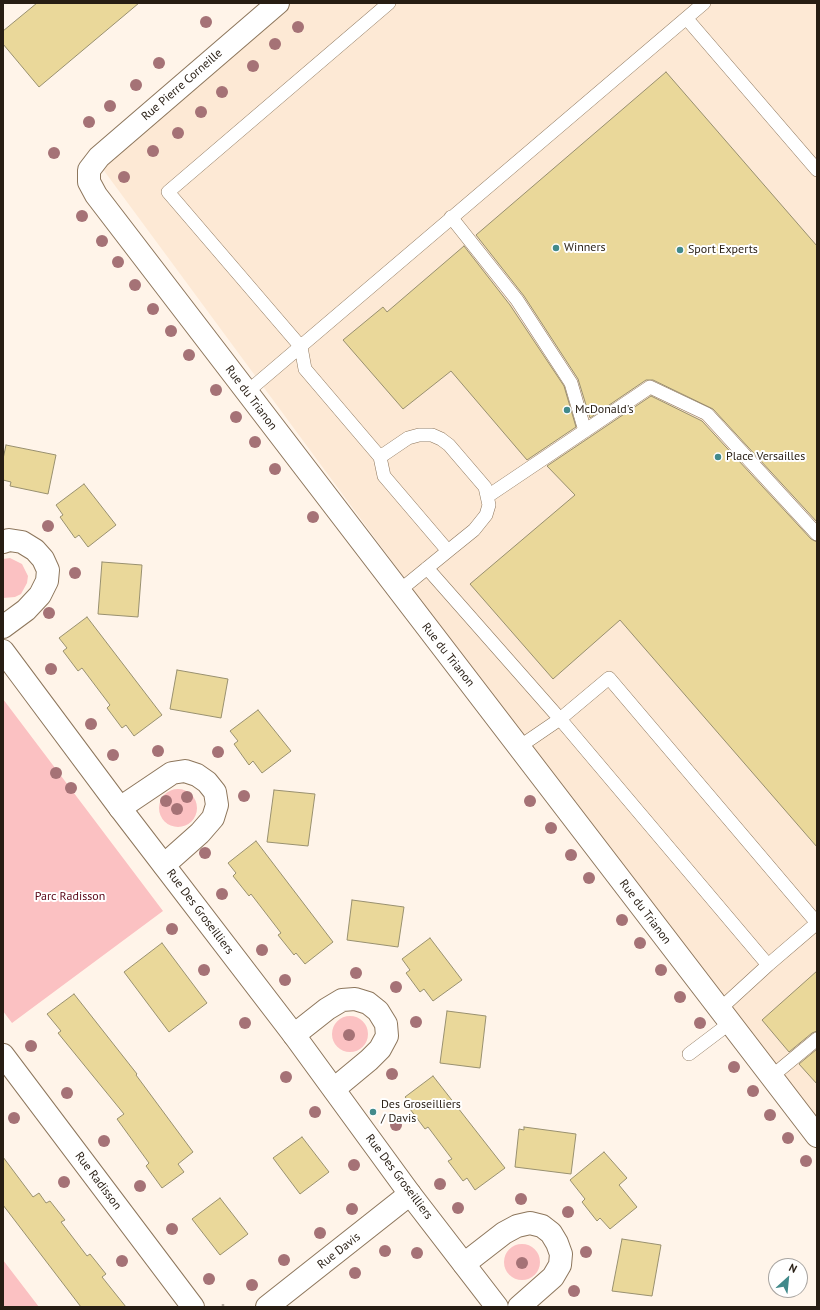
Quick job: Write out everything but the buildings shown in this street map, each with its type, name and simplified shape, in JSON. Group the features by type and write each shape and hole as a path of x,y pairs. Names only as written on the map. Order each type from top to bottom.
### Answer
{"street":[{"name":"Rue Pierre Corneille","path":"89,170 99,157 278,3"},
{"name":"Rue du Trianon","path":"89,170 89,182 96,195 817,1136"},
{"path":"3,542 9,540 22,542 35,550 43,559 48,570 47,581 40,595 26,610 3,627"},
{"name":"Rue Des Groseilliers","path":"3,651 120,808 294,1035 410,1194 497,1307"},
{"name":"Rue Des Groseilliers","path":"120,808 172,773 185,771 197,775 207,782 214,792 217,805 212,818 200,833 164,865"},
{"path":"294,1035 327,1009 342,1000 355,999 368,1003 378,1011 386,1024 387,1036 380,1049 334,1089"},
{"name":"Rue Radisson","path":"3,1055 193,1307"},
{"name":"Rue Davis","path":"267,1307 410,1194"},
{"path":"464,1264 504,1233 517,1226 530,1224 542,1226 551,1233 557,1243 560,1254 560,1265 553,1277 519,1307"}],"lane":[{"path":"390,3 168,192 301,347 305,369 380,457 384,476 448,551"},
{"path":"247,392 704,3"},
{"path":"687,18 817,170"},
{"path":"451,218 517,300 571,383 585,432"},
{"path":"488,496 650,387 707,414 817,534"},
{"path":"380,457 408,438 419,435 432,435 441,438 449,445 485,487 488,496 489,506 481,523 399,591"},
{"path":"427,568 560,719 768,965"},
{"path":"519,747 560,719 610,678 817,923 768,965 725,1016 689,1054"},
{"path":"771,1077 817,1039"}],"shaded area":[{"name":"Place Versailles","path":"283,3 817,3 817,1132 635,891 102,168"}],"green space":[{"path":"10,558 22,564 28,576 27,583 21,594 15,597 3,598 3,559"},
{"name":"Parc Radisson","path":"3,699 163,911 12,1023 3,1011"},
{"path":"174,789 182,789 189,792 194,797 197,808 194,819 189,824 182,827 174,827 167,824 162,819 159,812 159,804 162,797 167,792"},
{"path":"354,1016 363,1021 367,1027 367,1041 363,1047 354,1052 346,1052 337,1047 333,1041 332,1030 337,1021 343,1017"},
{"path":"526,1244 535,1249 539,1255 539,1269 535,1275 526,1280 518,1280 509,1275 505,1269 504,1258 509,1249 515,1245"},
{"path":"3,1260 39,1307 3,1307"}],"place":[{"name":"Winners","path":"556,248"},
{"name":"Sport Experts","path":"680,250"},
{"name":"McDonald's","path":"567,410"},
{"name":"Place Versailles","path":"718,457"},
{"name":"Des Groseilliers / Davis","path":"373,1112"}]}
